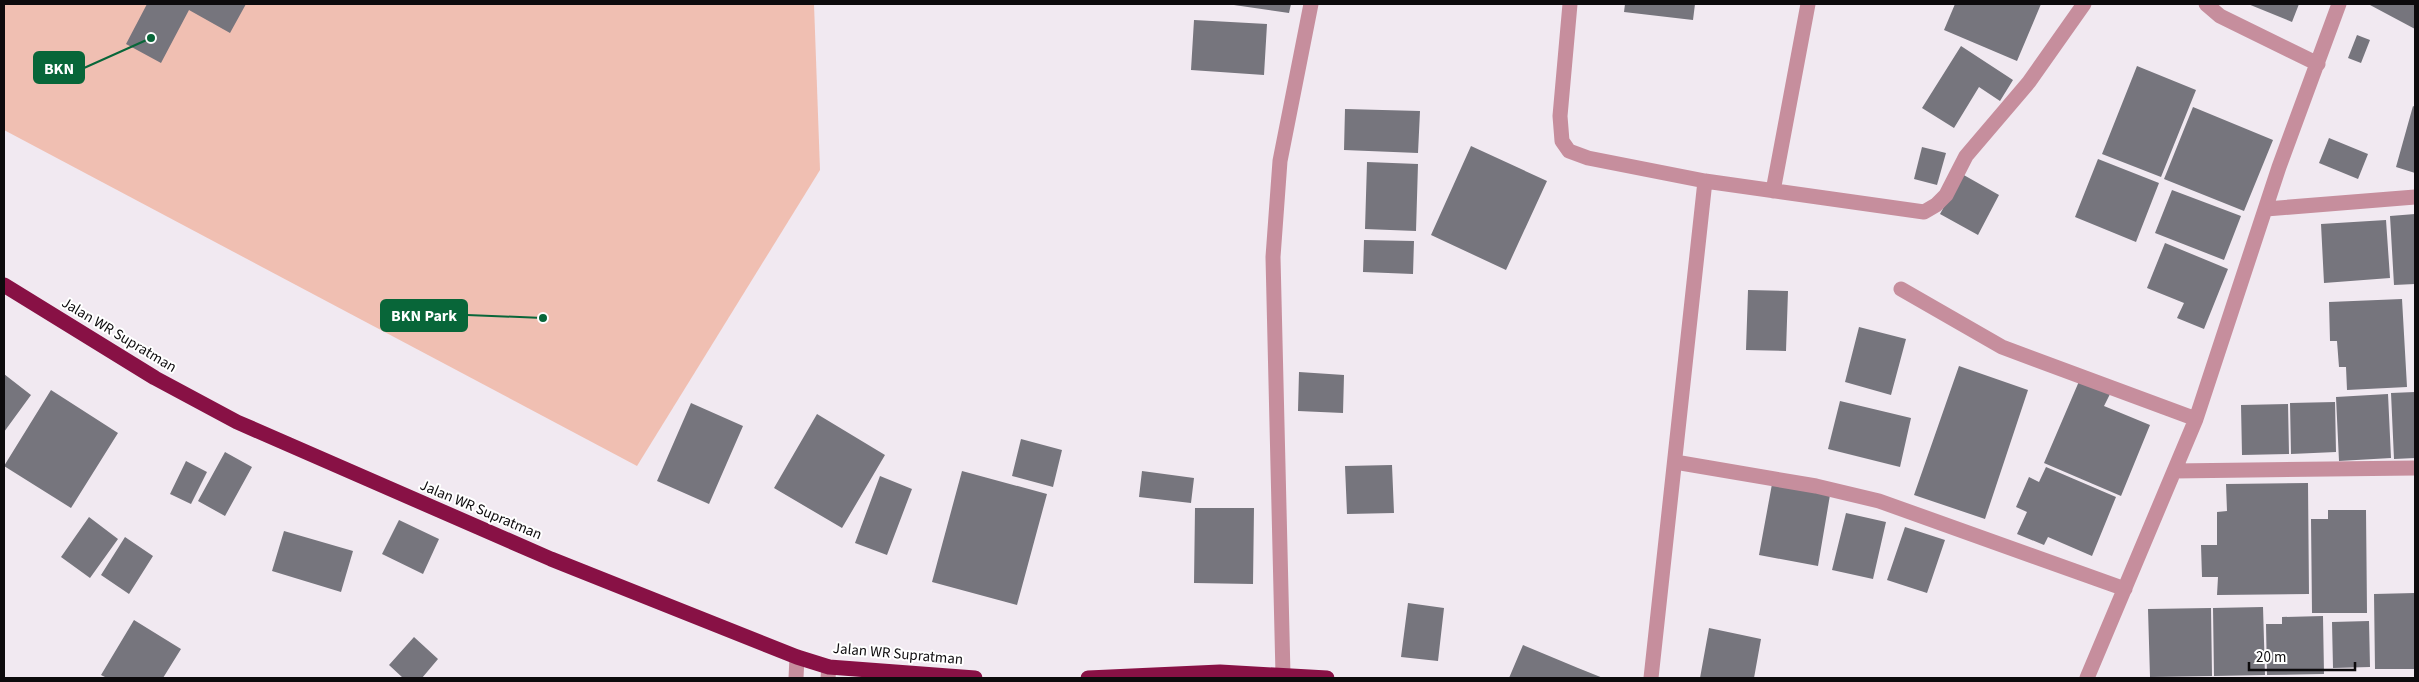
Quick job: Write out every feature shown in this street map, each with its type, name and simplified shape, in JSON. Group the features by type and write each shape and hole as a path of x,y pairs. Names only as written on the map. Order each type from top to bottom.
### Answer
{"highway":[{"name":"Jalan WR Supratman","path":"4,285 155,378 237,422 552,560 797,657 828,673 975,678"},
{"path":"1088,678 1220,672 1327,678"}],"street":[{"path":"1283,675 1273,257 1280,161 1311,4"},
{"path":"1570,4 1560,116 1562,141 1569,151 1588,158 1705,181 1924,212 1936,205 1946,195 1966,156 2029,82 2084,4"},
{"path":"1773,191 1808,4"},
{"path":"2206,4 2220,16 2318,64"},
{"path":"2087,678 2196,419 2266,209 2339,4"},
{"path":"1652,678 1705,181"},
{"path":"2266,209 2415,197"},
{"path":"1901,289 2002,347 2196,419"},
{"path":"1675,462 1816,486 1879,501 2124,589"},
{"path":"2174,471 2415,468"},
{"path":"796,678 797,657"}],"shaded area":[{"path":"4,4 814,4 820,170 637,466 4,130"}],"building":[{"path":"147,4 246,4 230,33 189,10 161,63 126,44"},
{"path":"1227,4 1291,4 1289,13"},
{"path":"1625,4 1695,4 1693,20 1624,12"},
{"path":"1955,4 2041,4 2017,61 1944,30"},
{"path":"2248,4 2299,4 2292,22"},
{"path":"2415,4 2415,29 2370,5"},
{"path":"1194,20 1267,24 1264,75 1191,70"},
{"path":"2357,35 2370,40 2361,63 2348,58"},
{"path":"1961,46 2013,80 2000,101 1979,87 1954,128 1922,108"},
{"path":"2137,66 2196,90 2161,177 2102,154"},
{"path":"2413,106 2415,107 2415,173 2396,167"},
{"path":"2193,107 2273,140 2244,211 2164,179"},
{"path":"1345,109 1420,111 1418,153 1344,150"},
{"path":"2329,138 2368,154 2358,179 2319,163"},
{"path":"1471,146 1547,181 1506,270 1431,235"},
{"path":"1922,147 1946,153 1937,185 1914,179"},
{"path":"2098,159 2159,183 2136,242 2075,217"},
{"path":"1367,162 1418,164 1416,231 1365,229"},
{"path":"1962,174 1999,195 1978,235 1940,214"},
{"path":"2172,190 2241,216 2224,260 2155,233"},
{"path":"2415,214 2415,284 2394,285 2390,216"},
{"path":"2386,220 2390,278 2324,283 2321,224"},
{"path":"1364,240 1414,241 1413,274 1363,272"},
{"path":"2165,243 2228,269 2204,329 2177,318 2184,303 2147,288"},
{"path":"1748,290 1788,291 1786,351 1746,350"},
{"path":"2402,299 2407,387 2347,390 2346,367 2339,367 2337,341 2330,341 2329,302"},
{"path":"1859,327 1906,339 1891,395 1845,382"},
{"path":"1959,366 2028,390 1985,519 1914,495"},
{"path":"1299,372 1344,375 1343,413 1298,411"},
{"path":"4,374 31,395 4,432"},
{"path":"2080,379 2111,392 2104,406 2150,425 2121,496 2044,463"},
{"path":"51,390 118,433 71,508 4,466"},
{"path":"2415,392 2415,458 2394,459 2391,393"},
{"path":"2388,394 2391,458 2339,461 2336,397"},
{"path":"1840,401 1911,418 1900,467 1828,449"},
{"path":"2335,402 2336,452 2291,454 2290,403"},
{"path":"691,403 743,426 709,504 657,481"},
{"path":"2288,404 2289,454 2242,455 2241,405"},
{"path":"817,414 885,455 842,528 774,488"},
{"path":"1021,439 1062,450 1053,487 1012,476"},
{"path":"225,452 252,467 225,516 198,501"},
{"path":"186,461 207,472 191,504 170,494"},
{"path":"1392,465 1394,513 1347,514 1345,466"},
{"path":"2046,467 2116,497 2092,556 2048,537 2044,545 2017,534 2027,512 2016,507 2029,477 2039,482"},
{"path":"962,471 1047,494 1017,605 932,582"},
{"path":"1142,471 1194,478 1191,503 1139,497"},
{"path":"880,476 912,489 887,555 855,543"},
{"path":"2308,483 2309,594 2217,595 2218,577 2202,577 2201,545 2217,545 2217,512 2227,511 2226,484"},
{"path":"1772,484 1830,495 1818,566 1759,555"},
{"path":"1195,508 1254,508 1253,584 1194,583"},
{"path":"2328,510 2366,510 2367,613 2312,613 2311,519 2328,519"},
{"path":"1846,513 1886,522 1873,579 1832,570"},
{"path":"89,517 118,539 90,578 61,557"},
{"path":"399,520 439,539 423,574 382,554"},
{"path":"1905,527 1945,540 1927,593 1887,580"},
{"path":"284,531 353,551 341,592 272,571"},
{"path":"125,537 153,556 129,594 101,575"},
{"path":"2415,593 2415,669 2375,669 2374,594"},
{"path":"1408,603 1444,608 1438,661 1401,657"},
{"path":"2263,607 2265,675 2214,676 2213,608"},
{"path":"2211,608 2212,676 2150,677 2148,609"},
{"path":"2323,616 2324,674 2267,675 2266,624 2282,624 2282,617"},
{"path":"134,620 181,649 163,678 107,678 101,675"},
{"path":"2369,621 2370,667 2333,668 2332,622"},
{"path":"1709,628 1761,639 1754,678 1700,678"},
{"path":"414,637 438,659 422,678 403,678 389,665"},
{"path":"1523,645 1578,668 1603,678 1509,678"}],"place":[{"name":"BKN","path":"151,38"},
{"name":"BKN Park","path":"543,318"}]}
